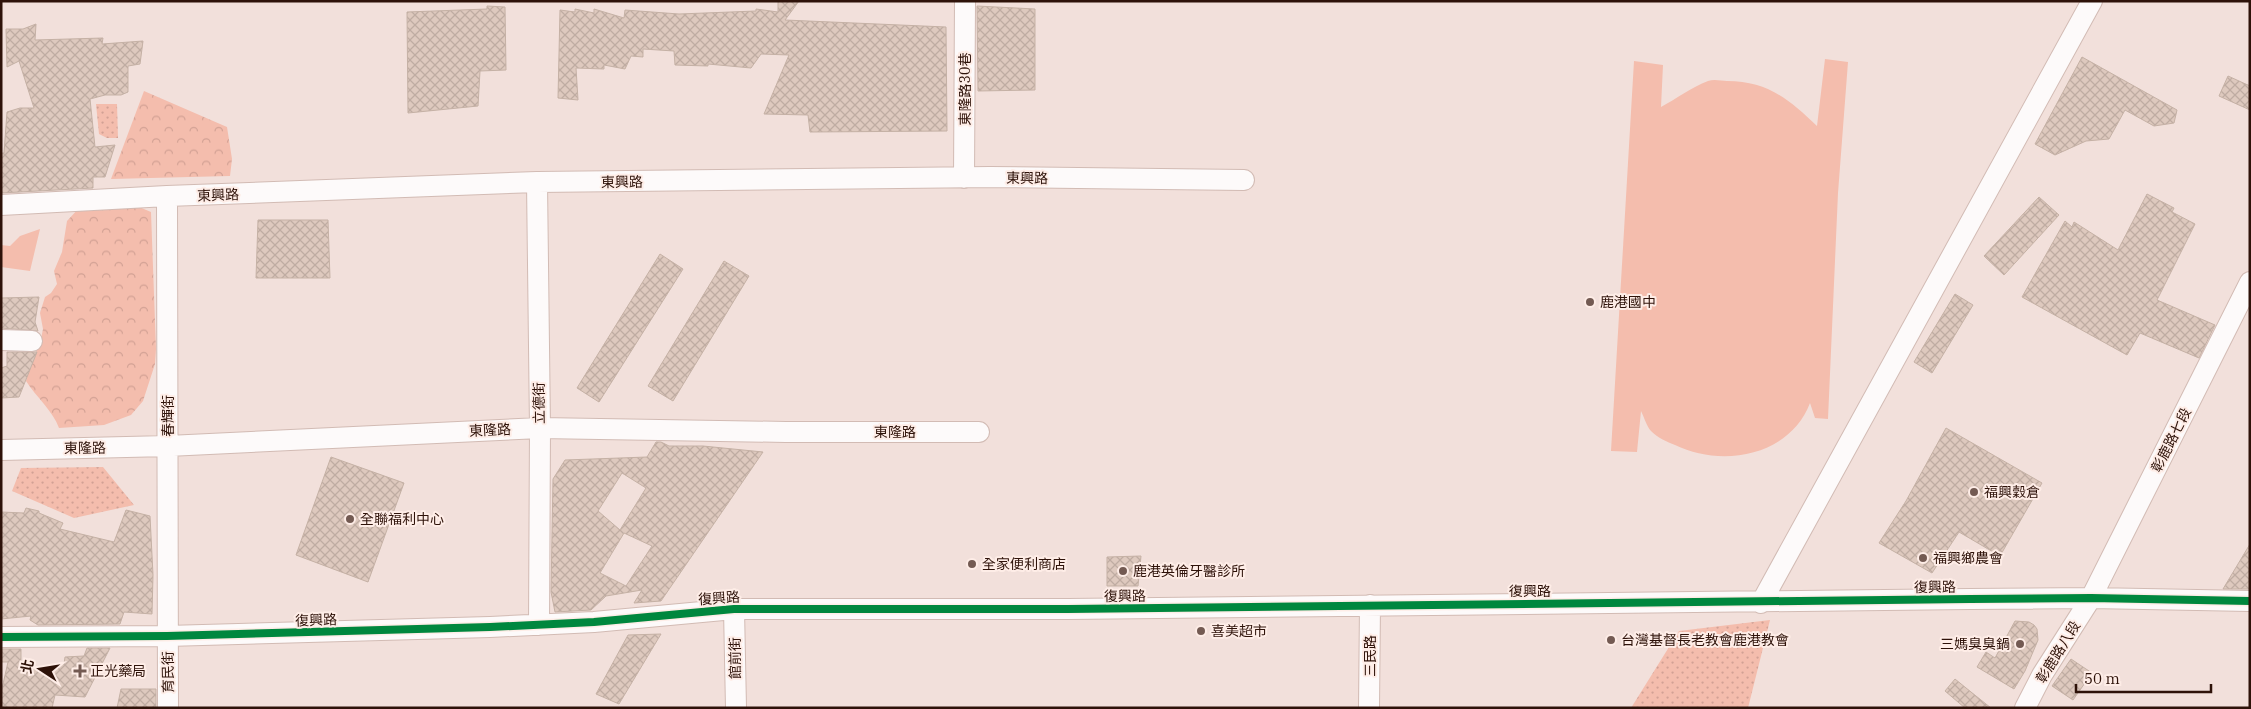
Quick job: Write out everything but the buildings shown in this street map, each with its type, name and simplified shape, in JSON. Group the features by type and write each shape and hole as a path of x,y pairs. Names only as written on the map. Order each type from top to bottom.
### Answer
{"street":[{"name":"東隆路30巷","path":"964,178 965,1"},
{"path":"1761,602 2092,1"},
{"name":"東興路","path":"1,205 167,196 536,182 964,178 1244,180"},
{"name":"立德街","path":"536,182 540,428 539,624"},
{"name":"春輝街","path":"167,196 167,636"},
{"name":"彰鹿路七段","path":"2092,598 2243,307 2250,282"},
{"path":"1,340 32,340"},
{"name":"東隆路","path":"1,450 168,446 540,428 786,432 978,432"},
{"name":"復興路","path":"1,636 167,636 539,624 734,609 1068,610 2092,598 2250,601"},
{"name":"彰鹿路八段","path":"2025,708 2042,675 2092,598"},
{"name":"三民路","path":"1370,605 1370,708"},
{"name":"館前街","path":"734,609 736,708"},
{"name":"育民街","path":"167,636 168,708"}],"green space":[{"path":"1825,59 1848,62 1838,193 1828,419 1815,418 1810,403 1800,421 1787,435 1771,446 1733,456 1713,456 1693,452 1660,438 1650,429 1641,411 1637,452 1611,451 1634,61 1663,65 1661,107 1708,81 1741,82 1754,84 1776,93 1817,126"},
{"path":"144,91 227,127 232,159 230,176 111,179"},
{"path":"96,104 117,104 118,138 107,138 99,134"},
{"path":"132,204 151,212 156,349 155,364 143,401 131,415 104,425 59,428 53,416 26,381 29,367 40,344 43,329 40,313 45,297 51,293 57,284 54,271 62,252 67,221 79,208"},
{"path":"40,229 30,271 1,267 1,245 10,246 20,236"},
{"path":"103,467 134,505 74,518 12,491 21,468"},
{"path":"1770,620 1748,708 1631,708 1679,631"}],"cycle path":[{"path":"1,637 167,636 490,627 594,622 734,609 1068,609 2091,598 2250,601"}],"place":[{"name":"鹿港國中","path":"1590,302"},
{"name":"福興穀倉","path":"1974,492"},
{"name":"全聯福利中心","path":"350,519"},
{"name":"福興鄉農會","path":"1923,558"},
{"name":"全家便利商店","path":"972,564"},
{"name":"鹿港英倫牙醫診所","path":"1123,571"},
{"name":"喜美超市","path":"1201,631"},
{"name":"台灣基督長老教會鹿港教會","path":"1611,640"},
{"name":"三媽臭臭鍋","path":"2020,644"},
{"name":"正光藥局","path":"80,671"}]}
